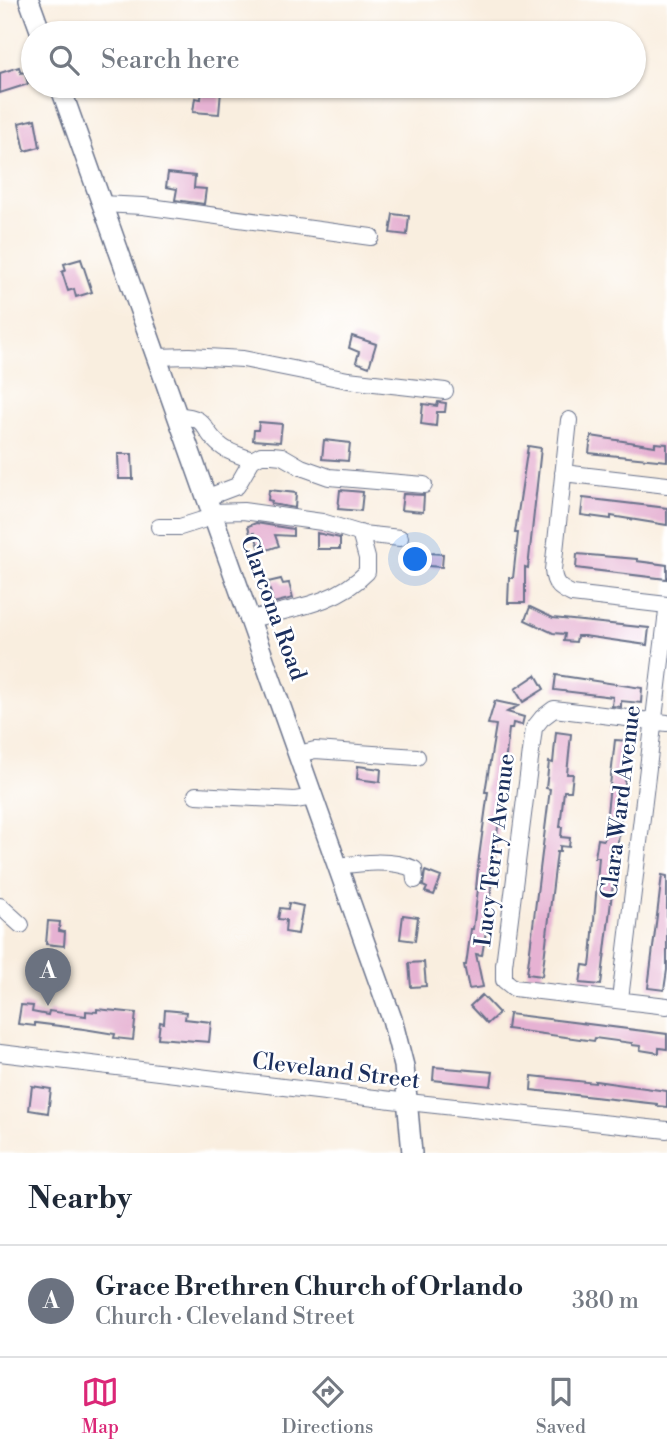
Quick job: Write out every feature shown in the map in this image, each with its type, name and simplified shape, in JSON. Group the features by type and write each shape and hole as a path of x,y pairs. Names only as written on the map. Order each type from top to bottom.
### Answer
{"main road":[{"path":"29,0 37,21"},
{"name":"Clarcona Road","path":"64,98 392,1019 404,1066 412,1153"}],"street":[{"path":"101,204 143,206 372,237"},
{"path":"157,358 189,356 243,359 348,380 444,391"},
{"path":"178,416 198,418 220,446 252,460"},
{"path":"569,420 554,580 561,589 572,594 667,605"},
{"path":"159,527 180,527 212,508 237,486 252,460 261,455 282,456 329,477 424,485"},
{"path":"563,473 667,485"},
{"path":"212,508 313,521 360,533 400,538"},
{"path":"251,619 334,597 350,588 367,572 367,558 360,533"},
{"name":"Clara Ward Avenue","path":"620,999 660,722 667,611"},
{"name":"Lucy Terry Avenue","path":"620,999 526,990 514,988 504,980 534,728 554,709 660,722"},
{"path":"299,754 315,750 417,757"},
{"path":"196,795 295,800 314,797"},
{"path":"338,866 404,865 414,869 415,880"},
{"path":"0,905 21,925"},
{"path":"620,999 667,1006"},
{"name":"Cleveland Street","path":"0,1053 667,1130"}],"building":[{"path":"19,67 21,86 0,93 0,73"},
{"path":"195,98 220,98 219,114 193,112"},
{"path":"35,119 40,147 25,151 19,123"},
{"path":"168,173 195,176 194,188 206,189 204,204 175,200 177,189 166,187"},
{"path":"393,214 409,216 407,235 390,233"},
{"path":"81,259 92,292 76,297 74,289 68,291 62,272 66,270 64,264"},
{"path":"352,336 376,344 369,367 356,362 359,352 349,348"},
{"path":"438,402 446,403 445,412 437,412 436,426 421,424 423,404 437,406"},
{"path":"259,422 282,424 280,442 253,440 254,430 258,430"},
{"path":"591,436 655,446 655,443 667,444 667,461 589,453"},
{"path":"324,440 350,443 348,461 322,459"},
{"path":"528,446 541,448 528,568 525,567 525,603 508,603 509,578 513,578 518,533 515,533"},
{"path":"118,454 132,454 133,479 119,479"},
{"path":"269,490 296,493 295,508 271,504 272,501 268,500"},
{"path":"340,490 363,492 361,511 338,509"},
{"path":"403,494 424,495 423,512 401,510"},
{"path":"583,498 667,508 667,525 611,516 611,519 581,515"},
{"path":"256,523 293,529 293,536 275,535 279,546 261,552 254,533 250,534 248,526"},
{"path":"317,533 340,538 340,549 317,549"},
{"path":"414,552 443,554 442,567 413,565"},
{"path":"577,554 637,559 667,565 667,579 576,568"},
{"path":"281,579 283,584 289,583 293,598 273,603 268,582"},
{"path":"530,607 553,618 649,628 647,645 584,636 577,636 576,642 564,641 565,634 553,633 525,620"},
{"path":"536,675 544,689 523,702 515,689"},
{"path":"556,675 642,688 641,703 621,701 621,707 612,706 613,697 554,690"},
{"path":"495,701 518,706 507,712 524,717 522,725 513,723 512,729 509,729 487,925 482,955 476,954 483,987 469,989 464,965 473,929 478,889 479,857 488,792 485,792 496,725 488,724"},
{"path":"556,732 571,734 567,774 573,774 571,791 564,791 560,827 561,837 570,838 569,847 560,846 560,852 557,852 542,976 527,974 550,789 546,788 549,762 553,763"},
{"path":"615,740 630,741 601,985 580,983 583,965 590,966 599,857 595,857 598,839 604,840"},
{"path":"358,766 381,769 380,782 357,779"},
{"path":"425,871 441,877 434,895 425,892"},
{"path":"662,875 667,876 667,970 664,990 648,988"},
{"path":"289,903 303,906 298,934 285,932 286,920 278,919 280,908 288,909"},
{"path":"403,915 418,917 415,941 400,939"},
{"path":"48,921 60,922 59,931 65,932 64,946 46,944"},
{"path":"424,962 426,986 411,987 409,963"},
{"path":"482,995 499,1013 487,1024 470,1006"},
{"path":"21,1005 33,1006 32,1012 48,1015 49,1011 86,1016 86,1011 97,1012 97,1009 136,1013 133,1040 114,1038 115,1034 84,1029 35,1023 35,1026 18,1024"},
{"path":"165,1010 186,1012 185,1019 211,1022 209,1042 158,1038 160,1022 164,1023"},
{"path":"509,1014 667,1034 667,1049 659,1048 659,1053 640,1050 641,1046 632,1043 595,1038 594,1041 507,1029"},
{"path":"434,1067 493,1072 491,1086 433,1080"},
{"path":"532,1076 667,1091 667,1107 531,1090"},
{"path":"32,1086 51,1089 48,1113 29,1110"}],"place":[{"name":"Grace Brethren Church of Orlando","path":"48,1006"}]}
